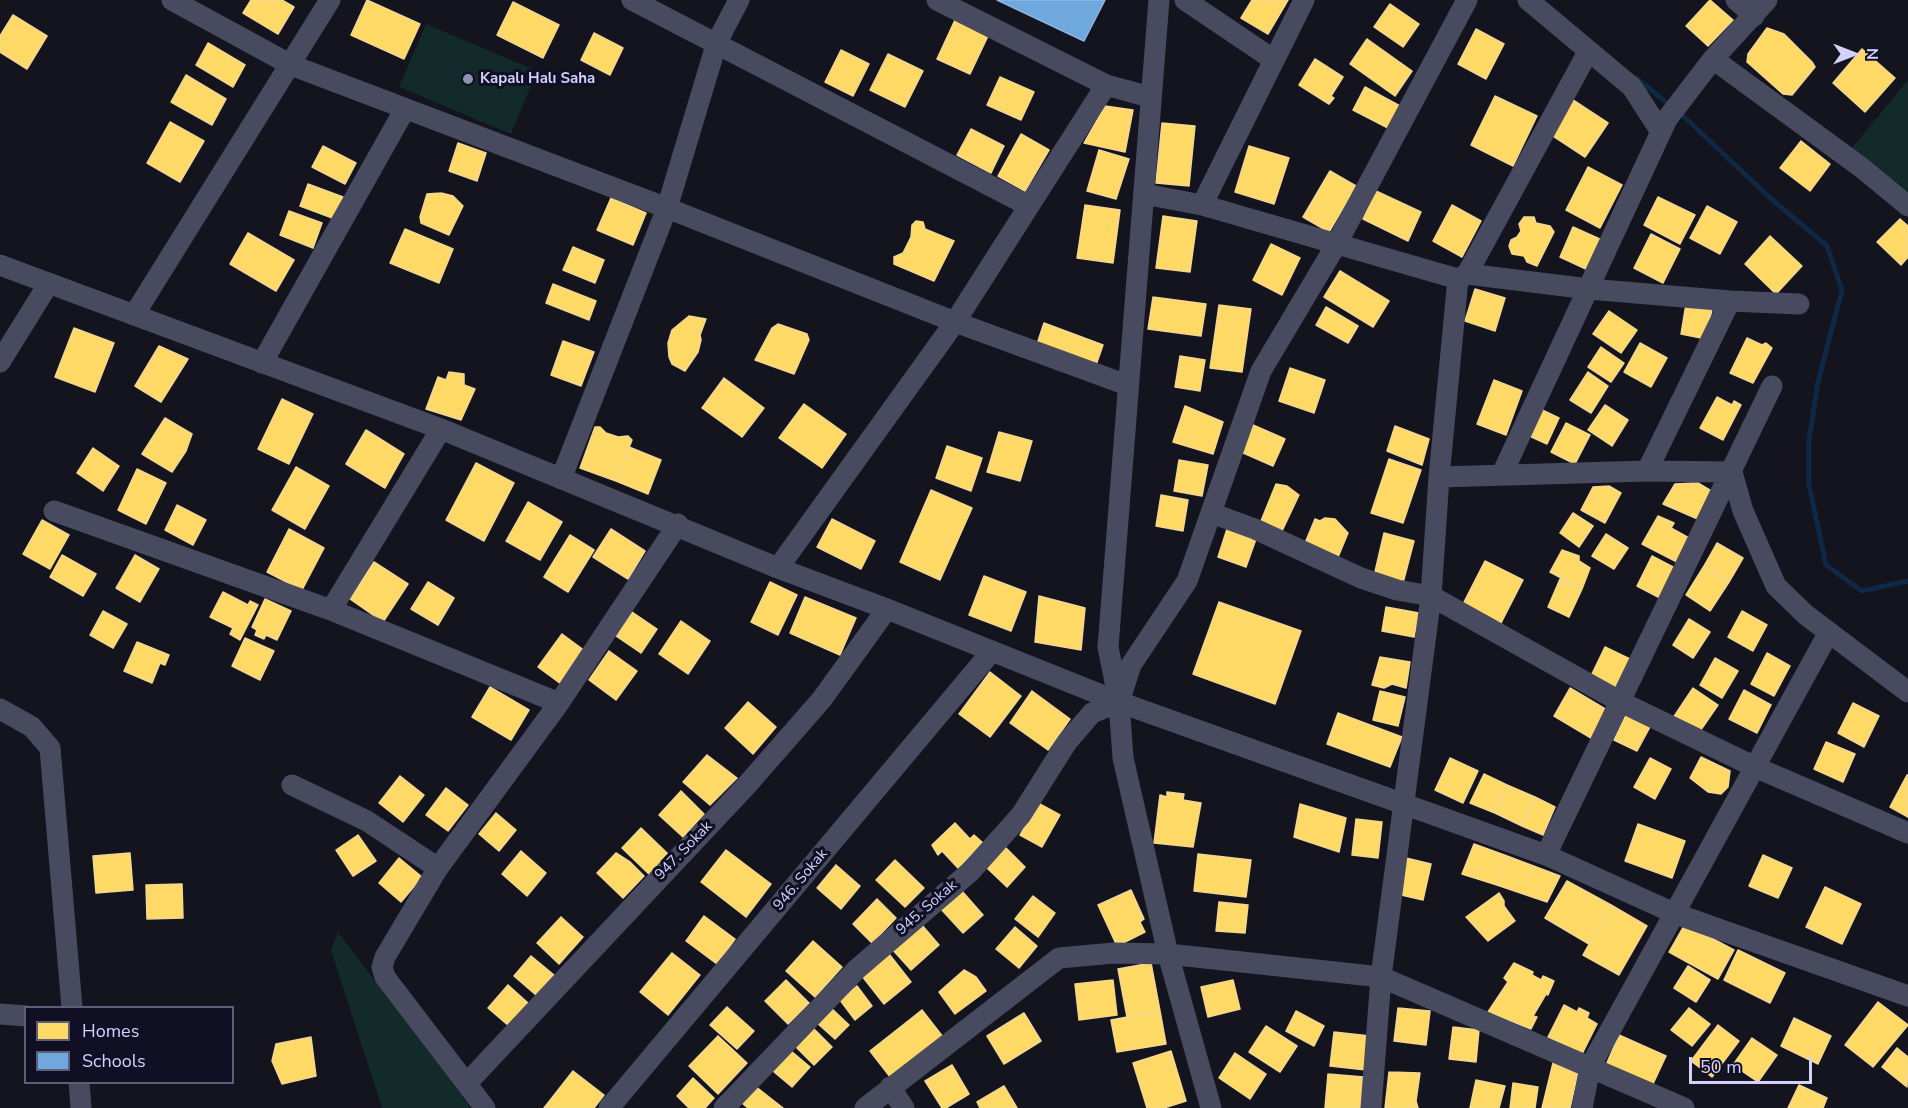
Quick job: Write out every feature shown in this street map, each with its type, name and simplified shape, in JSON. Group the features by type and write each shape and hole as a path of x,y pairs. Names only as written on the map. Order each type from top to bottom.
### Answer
{"street":[{"path":"172,0 291,65 667,208 955,322 1127,385"},
{"path":"134,315 330,0"},
{"path":"632,0 717,42 1029,206"},
{"path":"561,479 667,208 717,42 739,0"},
{"path":"937,0 1106,85 1150,97"},
{"path":"1159,0 1108,647 1119,702 1123,758 1168,954 1206,1105"},
{"path":"1185,0 1274,60"},
{"path":"1202,205 1304,0"},
{"path":"1119,702 1131,665 1187,581 1261,371 1336,245 1467,0"},
{"path":"1528,0 1632,87 1664,125"},
{"path":"1502,474 1664,125 1683,95 1761,8 1736,0"},
{"path":"1371,1108 1381,976 1402,802 1431,596 1439,477 1463,277 1588,52"},
{"path":"1713,59 1862,168 1908,206"},
{"path":"778,568 955,322 1106,85"},
{"path":"262,363 405,109"},
{"path":"1144,194 1202,205 1336,245 1463,277 1730,301 1799,304"},
{"path":"0,265 441,429 778,568 1119,702 1546,855 1676,914 1908,996"},
{"path":"0,362 49,283"},
{"path":"1647,471 1730,301"},
{"path":"1546,855 1772,386"},
{"path":"331,610 441,429"},
{"path":"1439,477 1647,471 1731,472"},
{"path":"1731,472 1743,511 1776,586 1806,615 1908,692"},
{"path":"54,511 331,610 559,703"},
{"path":"1211,513 1256,529 1361,578 1398,590 1431,596 1621,702 1755,767 1908,833"},
{"path":"485,1108 385,977 382,967 385,957 438,868 559,703 678,525"},
{"name":"947. Sokak","path":"466,1083 746,786 822,699 887,609"},
{"path":"1582,1108 1590,1067 1829,632"},
{"name":"946. Sokak","path":"609,1108 992,651"},
{"name":"945. Sokak","path":"724,1108 856,969 970,872 1021,815 1067,742 1092,713 1119,702"},
{"path":"0,709 32,727 50,748 72,1006"},
{"path":"292,785 367,821 438,868"},
{"path":"865,1108 1059,958 1076,954 1168,954 1381,976 1684,1108"},
{"path":"0,1014 24,1016"},
{"path":"79,1084 81,1108"},
{"path":"890,1087 904,1108"}],"green space":[{"name":"Kapalı Halı Saha","path":"426,24 537,71 511,134 399,87"},
{"path":"1908,80 1908,194 1852,148"},
{"path":"338,932 470,1108 382,1108 331,950"}],"building: Homes":[{"path":"251,0 282,0 294,7 278,34 243,13"},
{"path":"367,0 420,24 404,59 351,35"},
{"path":"1252,0 1288,0 1268,34 1241,18"},
{"path":"1710,0 1733,20 1708,46 1686,26"},
{"path":"513,2 559,25 543,58 497,35"},
{"path":"1390,4 1419,24 1403,47 1374,27"},
{"path":"13,15 47,36 27,69 0,52 0,36"},
{"path":"955,20 988,36 970,74 937,59"},
{"path":"1767,28 1784,34 1815,67 1792,95 1783,94 1747,62 1748,54"},
{"path":"1476,29 1504,44 1486,79 1458,64"},
{"path":"594,33 623,48 610,75 581,60"},
{"path":"1367,39 1412,71 1395,96 1350,64"},
{"path":"208,43 245,65 233,87 196,65"},
{"path":"1862,49 1895,78 1865,112 1833,83"},
{"path":"841,50 869,64 853,96 825,82"},
{"path":"888,54 923,71 905,107 870,90"},
{"path":"1315,59 1343,77 1331,96 1334,98 1329,104 1299,85"},
{"path":"186,75 226,99 212,125 171,102"},
{"path":"1000,77 1034,92 1021,120 987,105"},
{"path":"1365,87 1400,106 1388,128 1353,110"},
{"path":"1495,96 1537,116 1513,166 1471,145"},
{"path":"1573,100 1608,123 1585,157 1550,134"},
{"path":"1105,106 1133,110 1125,152 1084,143"},
{"path":"170,122 204,141 180,182 147,163"},
{"path":"1162,123 1195,126 1189,186 1156,183"},
{"path":"971,129 1004,146 991,173 957,155"},
{"path":"1021,134 1049,150 1025,191 998,176"},
{"path":"1801,141 1830,164 1810,191 1780,168"},
{"path":"458,143 486,153 477,181 449,171"},
{"path":"323,146 356,163 345,184 312,167"},
{"path":"1249,146 1289,158 1274,204 1235,192"},
{"path":"1099,150 1129,159 1116,199 1087,191"},
{"path":"1588,167 1622,185 1600,228 1566,210"},
{"path":"1330,171 1356,186 1329,232 1303,217"},
{"path":"308,184 343,197 335,219 300,206"},
{"path":"1376,191 1421,212 1408,241 1363,219"},
{"path":"441,193 453,196 463,206 449,235 421,223 420,217 427,194"},
{"path":"1658,197 1695,215 1680,244 1644,225"},
{"path":"611,198 646,213 633,245 597,230"},
{"path":"1085,205 1120,210 1113,263 1077,258"},
{"path":"1452,205 1481,221 1462,257 1433,241"},
{"path":"1707,206 1737,222 1720,254 1690,238"},
{"path":"289,211 322,223 313,248 280,235"},
{"path":"1163,216 1197,221 1190,272 1156,268"},
{"path":"1524,217 1534,217 1536,223 1550,226 1554,232 1537,266 1527,262 1524,256 1512,254 1509,246 1511,240 1521,231 1519,224"},
{"path":"1900,219 1908,226 1908,257 1901,265 1877,242"},
{"path":"916,221 923,222 925,229 954,241 934,281 894,264 894,257 903,253 911,237 912,225"},
{"path":"1573,227 1602,240 1588,270 1560,257"},
{"path":"405,229 453,249 439,283 390,263"},
{"path":"248,233 294,260 276,291 230,264"},
{"path":"1651,234 1680,249 1663,283 1634,268"},
{"path":"1770,236 1802,266 1776,294 1745,264"},
{"path":"1271,244 1300,258 1282,295 1253,280"},
{"path":"573,247 604,260 595,283 563,270"},
{"path":"1340,271 1389,301 1373,327 1324,297"},
{"path":"553,284 596,301 589,320 546,303"},
{"path":"1475,289 1505,298 1495,331 1465,321"},
{"path":"1153,297 1206,304 1201,336 1148,329"},
{"path":"1686,304 1712,309 1706,339 1681,334"},
{"path":"1219,305 1251,309 1242,372 1210,368"},
{"path":"1326,307 1358,326 1348,343 1316,325"},
{"path":"1609,311 1637,330 1621,353 1593,334"},
{"path":"689,316 706,319 700,335 698,352 685,371 672,364 668,343 672,330"},
{"path":"1044,323 1103,345 1096,365 1037,344"},
{"path":"778,324 807,334 809,340 794,374 755,360 772,328"},
{"path":"74,328 114,343 95,392 55,377"},
{"path":"1747,338 1762,345 1766,343 1772,348 1753,383 1730,373"},
{"path":"563,341 594,352 581,386 551,375"},
{"path":"1640,343 1667,358 1651,387 1624,372"},
{"path":"159,346 188,359 161,402 135,386"},
{"path":"1601,347 1624,363 1611,382 1588,367"},
{"path":"1180,356 1205,360 1200,391 1175,387"},
{"path":"1290,368 1325,380 1314,413 1279,401"},
{"path":"449,372 464,374 464,385 475,389 461,420 426,409 438,377 446,380"},
{"path":"1588,372 1608,386 1591,413 1570,400"},
{"path":"724,378 764,408 742,437 702,408"},
{"path":"1494,380 1522,391 1506,435 1477,424"},
{"path":"1717,397 1732,405 1734,401 1741,405 1723,440 1700,428"},
{"path":"282,399 313,414 289,464 258,449"},
{"path":"804,404 846,434 822,468 779,438"},
{"path":"1605,405 1628,420 1612,446 1588,430"},
{"path":"1185,406 1223,422 1213,454 1173,442"},
{"path":"1538,408 1559,418 1547,444 1525,434"},
{"path":"165,418 192,434 186,451 172,472 142,454"},
{"path":"1566,423 1590,435 1575,464 1551,452"},
{"path":"1253,425 1285,439 1273,466 1241,452"},
{"path":"1395,426 1429,439 1422,465 1387,451"},
{"path":"595,427 600,427 606,433 618,437 628,436 632,440 616,481 580,468"},
{"path":"366,430 404,454 385,488 346,464"},
{"path":"999,432 1032,441 1020,481 987,472"},
{"path":"947,446 982,458 971,491 936,478"},
{"path":"629,447 661,460 648,494 616,481"},
{"path":"93,448 119,466 103,491 77,473"},
{"path":"1389,459 1421,470 1403,523 1371,513"},
{"path":"1179,460 1208,465 1202,496 1174,491"},
{"path":"476,463 514,483 484,541 446,520"},
{"path":"296,467 329,486 305,529 272,510"},
{"path":"137,469 166,483 146,524 118,510"},
{"path":"1698,483 1713,492 1700,520 1663,504 1675,484"},
{"path":"1276,484 1287,486 1299,495 1282,531 1261,521"},
{"path":"1609,486 1621,493 1605,523 1581,510 1593,487"},
{"path":"931,490 972,508 940,580 900,562"},
{"path":"1161,495 1188,500 1183,531 1156,526"},
{"path":"528,502 562,522 540,560 506,541"},
{"path":"177,505 206,520 193,545 165,530"},
{"path":"1573,513 1593,526 1579,547 1560,533"},
{"path":"1658,516 1674,523 1671,528 1689,538 1677,562 1642,544"},
{"path":"1325,518 1335,519 1348,533 1336,562 1303,548 1315,519 1320,521"},
{"path":"832,519 875,541 861,569 817,547"},
{"path":"42,520 69,535 50,569 23,554"},
{"path":"289,529 324,548 302,590 267,572"},
{"path":"611,529 645,551 628,579 593,557"},
{"path":"1227,529 1256,539 1246,567 1218,557"},
{"path":"1384,533 1414,541 1403,583 1374,576"},
{"path":"1606,534 1628,548 1614,569 1592,556"},
{"path":"570,535 594,550 568,592 544,577"},
{"path":"1717,543 1743,558 1729,582 1704,566"},
{"path":"1562,550 1579,556 1579,561 1590,568 1582,589 1550,572"},
{"path":"62,555 96,574 83,596 50,577"},
{"path":"135,555 159,569 140,602 116,588"},
{"path":"1652,556 1675,568 1660,598 1637,586"},
{"path":"1485,561 1523,580 1500,625 1462,606"},
{"path":"374,562 408,584 383,622 350,599"},
{"path":"1704,566 1729,582 1710,611 1686,595"},
{"path":"984,576 1026,592 1011,631 969,615"},
{"path":"1560,579 1582,589 1569,617 1548,607"},
{"path":"428,582 454,598 438,625 411,609"},
{"path":"770,582 797,595 778,635 751,622"},
{"path":"223,592 248,605 250,601 258,605 240,640 230,634 233,628 210,617"},
{"path":"1039,596 1085,608 1081,650 1035,642"},
{"path":"805,597 856,618 840,655 790,633"},
{"path":"265,599 291,611 277,640 266,635 264,639 255,635 257,630 252,627"},
{"path":"1219,602 1301,631 1275,704 1193,674"},
{"path":"1386,607 1419,613 1414,637 1382,631"},
{"path":"103,611 127,624 113,648 90,635"},
{"path":"1742,611 1767,625 1753,651 1728,637"},
{"path":"632,612 657,629 641,653 616,636"},
{"path":"1689,619 1710,632 1693,658 1673,645"},
{"path":"681,621 710,641 688,674 659,654"},
{"path":"562,634 585,651 561,684 538,667"},
{"path":"245,638 274,651 260,680 232,666"},
{"path":"137,642 169,655 165,665 160,663 152,683 124,671"},
{"path":"1605,647 1632,660 1616,691 1590,678"},
{"path":"609,651 637,671 616,700 589,680"},
{"path":"1767,653 1790,666 1774,696 1751,684"},
{"path":"1380,657 1410,662 1406,688 1392,684 1384,688 1372,685"},
{"path":"1715,658 1738,671 1722,698 1700,685"},
{"path":"990,672 1021,696 990,737 959,714"},
{"path":"490,687 529,710 511,740 472,717"},
{"path":"1570,688 1607,710 1591,738 1554,716"},
{"path":"1693,688 1718,705 1698,734 1673,718"},
{"path":"1744,690 1771,705 1757,733 1729,719"},
{"path":"1032,691 1070,719 1048,750 1010,723"},
{"path":"1380,691 1405,697 1398,726 1373,720"},
{"path":"748,702 776,727 753,754 725,728"},
{"path":"1853,703 1879,716 1864,747 1838,733"},
{"path":"1338,713 1402,737 1390,767 1327,744"},
{"path":"1627,713 1651,725 1637,751 1614,740"},
{"path":"1826,742 1855,754 1843,782 1814,769"},
{"path":"707,755 737,778 710,805 683,782"},
{"path":"1701,757 1730,771 1728,787 1721,794 1708,792 1690,778"},
{"path":"1450,758 1478,771 1463,803 1435,790"},
{"path":"1650,758 1671,769 1655,799 1634,787"},
{"path":"1484,774 1507,785 1495,813 1470,803"},
{"path":"1908,775 1908,817 1890,807"},
{"path":"400,776 424,795 403,822 379,803"},
{"path":"1507,785 1535,797 1522,826 1495,813"},
{"path":"446,788 468,805 448,831 426,815"},
{"path":"681,791 704,814 683,837 659,815"},
{"path":"1167,792 1184,794 1183,800 1201,803 1193,847 1154,843 1160,795 1167,797"},
{"path":"1535,797 1555,807 1543,835 1522,826"},
{"path":"1038,803 1060,815 1042,847 1020,835"},
{"path":"1300,804 1346,818 1339,852 1294,837"},
{"path":"496,813 516,830 499,851 479,834"},
{"path":"1356,819 1382,822 1378,858 1352,855"},
{"path":"955,823 970,839 974,835 983,843 958,868 942,851 938,855 932,845"},
{"path":"1638,824 1685,841 1672,878 1625,861"},
{"path":"641,828 668,854 649,874 622,848"},
{"path":"358,835 376,861 353,876 336,850"},
{"path":"1474,844 1507,856 1497,885 1462,874"},
{"path":"1005,847 1025,867 1007,887 986,867"},
{"path":"726,850 771,884 746,917 701,882"},
{"path":"521,851 546,873 527,896 502,874"},
{"path":"130,853 133,890 96,893 93,856"},
{"path":"616,853 630,862 644,876 623,898 597,873"},
{"path":"1198,854 1251,860 1246,897 1194,891"},
{"path":"1763,855 1792,868 1778,898 1749,886"},
{"path":"1507,856 1560,876 1547,902 1497,885"},
{"path":"399,858 422,877 401,902 379,883"},
{"path":"1406,858 1431,864 1423,900 1397,894"},
{"path":"895,860 924,888 905,907 876,880"},
{"path":"836,865 860,886 841,909 817,888"},
{"path":"1567,881 1611,905 1589,944 1545,918"},
{"path":"182,884 183,918 147,919 146,885"},
{"path":"1825,887 1861,904 1842,944 1806,927"},
{"path":"961,890 983,915 963,933 940,908"},
{"path":"1131,890 1144,919 1140,922 1145,932 1117,946 1098,905"},
{"path":"1499,893 1504,906 1515,921 1488,941 1466,917"},
{"path":"1033,896 1055,913 1038,937 1015,919"},
{"path":"877,899 896,918 872,943 853,924"},
{"path":"1219,902 1248,905 1245,933 1216,931"},
{"path":"1611,905 1647,926 1619,975 1583,955"},
{"path":"704,916 735,939 717,964 686,941"},
{"path":"561,917 583,937 559,964 537,943"},
{"path":"921,924 939,945 911,970 892,949"},
{"path":"1685,924 1734,950 1718,979 1669,952"},
{"path":"1015,927 1037,946 1019,968 996,949"},
{"path":"813,941 842,967 815,997 786,971"},
{"path":"1738,950 1785,973 1770,1003 1724,980"},
{"path":"672,953 700,975 668,1015 640,992"},
{"path":"889,954 911,982 884,1004 862,976"},
{"path":"531,956 554,975 536,995 514,976"},
{"path":"1151,963 1160,1011 1127,1017 1118,969"},
{"path":"1514,963 1533,972 1532,975 1541,980 1543,976 1554,981 1548,995 1546,994 1533,1016 1537,1017 1531,1029 1488,1012 1508,982 1504,978"},
{"path":"1688,966 1710,980 1696,1002 1674,988"},
{"path":"964,970 976,977 986,991 955,1014 939,992"},
{"path":"786,980 809,1003 788,1024 765,1001"},
{"path":"1113,980 1117,1015 1079,1020 1075,984"},
{"path":"1233,980 1240,1009 1208,1017 1201,987"},
{"path":"508,985 528,1003 509,1026 488,1008"},
{"path":"857,986 872,1006 855,1020 840,1000"},
{"path":"1878,1002 1908,1025 1873,1067 1845,1045"},
{"path":"1564,1005 1577,1012 1579,1008 1589,1013 1587,1018 1597,1024 1582,1054 1548,1037"},
{"path":"727,1007 754,1031 737,1049 710,1025"},
{"path":"830,1007 849,1025 835,1039 816,1022"},
{"path":"1398,1008 1430,1011 1426,1045 1394,1041"},
{"path":"1689,1008 1710,1024 1692,1046 1671,1030"},
{"path":"922,1010 943,1037 891,1078 870,1051"},
{"path":"1160,1011 1166,1044 1117,1052 1111,1020"},
{"path":"1296,1011 1324,1026 1314,1046 1286,1031"},
{"path":"1024,1013 1041,1041 1004,1064 987,1036"},
{"path":"1794,1018 1831,1036 1818,1064 1781,1046"},
{"path":"1718,1025 1739,1041 1712,1077 1691,1061"},
{"path":"811,1026 832,1047 814,1065 793,1044"},
{"path":"1266,1026 1297,1046 1280,1072 1249,1052"},
{"path":"1453,1027 1479,1030 1476,1062 1449,1059"},
{"path":"1334,1032 1370,1036 1366,1070 1330,1066"},
{"path":"1619,1035 1666,1056 1652,1086 1606,1065"},
{"path":"718,1036 747,1063 718,1094 689,1066"},
{"path":"311,1037 316,1076 282,1084 272,1061 276,1044"},
{"path":"1752,1038 1777,1055 1758,1082 1733,1065"},
{"path":"1897,1048 1908,1057 1907,1087 1882,1067"},
{"path":"791,1051 810,1067 792,1087 773,1071"},
{"path":"1171,1051 1186,1101 1164,1108 1147,1108 1133,1063"},
{"path":"1235,1053 1266,1074 1250,1099 1219,1078"},
{"path":"1553,1063 1578,1073 1570,1108 1542,1108"},
{"path":"952,1065 969,1094 946,1108 942,1108 925,1081"},
{"path":"573,1071 604,1095 594,1108 544,1108"},
{"path":"1389,1072 1420,1073 1416,1101 1418,1108 1385,1108"},
{"path":"1328,1074 1364,1077 1360,1108 1325,1108"},
{"path":"693,1078 714,1098 705,1108 689,1108 677,1096"},
{"path":"1476,1080 1505,1086 1499,1108 1470,1108"},
{"path":"1513,1083 1538,1087 1535,1108 1510,1108"},
{"path":"1799,1085 1827,1098 1823,1108 1788,1108"},
{"path":"755,1086 783,1108 748,1108 742,1103"},
{"path":"1004,1086 1017,1108 980,1108 977,1102"}],"building: Schools":[{"path":"997,0 1105,0 1084,41"}],"waterway":[{"path":"1636,78 1671,106"},
{"path":"1678,111 1768,196 1827,246 1842,290 1818,382 1809,441 1809,485 1826,565 1862,591 1908,581"}],"place":[{"name":"Kapalı Halı Saha","path":"468,79"}]}
